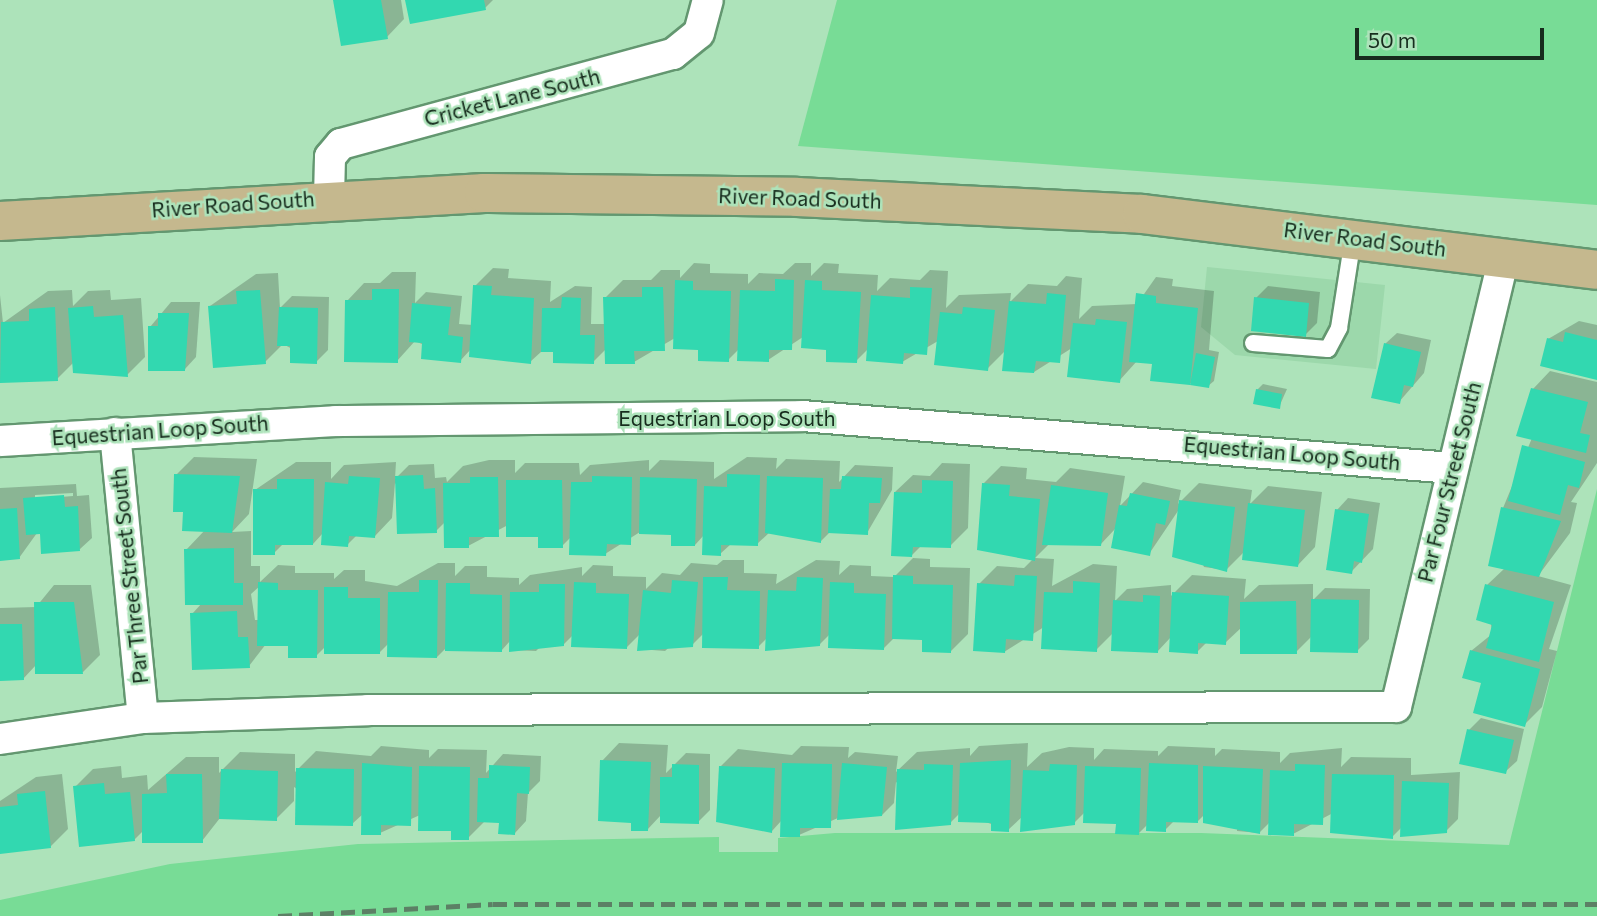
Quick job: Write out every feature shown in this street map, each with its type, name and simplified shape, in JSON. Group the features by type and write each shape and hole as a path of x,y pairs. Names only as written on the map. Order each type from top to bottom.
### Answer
{"main road":[{"name":"River Road South","path":"0,221 329,198 555,192 797,197 1142,214 1353,237 1597,270"}],"street":[{"name":"Cricket Lane South","path":"329,198 330,157 341,144 673,54 699,33 708,0"},
{"name":"Par Four Street South","path":"143,718 559,707 1396,707 1504,257"},
{"name":"Equestrian Loop South","path":"0,441 336,421 802,416 1452,468"},
{"name":"Par Three Street South","path":"115,433 143,718"},
{"path":"0,739 143,718"}],"lane":[{"path":"1253,343 1328,349 1339,328 1353,237"}],"shaded area":[{"path":"837,0 1597,0 1597,205 798,146"},
{"path":"1207,267 1385,285 1376,369 1235,355 1201,327"},
{"path":"1597,489 1597,916 0,916 0,900 170,864 358,844 719,837 719,852 778,852 778,838 835,833 1201,833 1509,845"}],"building":[{"path":"333,0 381,0 388,39 341,46"},
{"path":"405,0 484,0 486,10 410,24"},
{"path":"775,279 794,280 792,350 769,350 769,362 737,361 740,290 775,291"},
{"path":"675,280 693,281 693,290 731,291 729,362 698,361 698,350 673,349"},
{"path":"805,280 822,281 822,290 861,292 857,363 826,362 826,350 801,348"},
{"path":"473,285 492,286 491,295 534,298 531,364 469,357"},
{"path":"642,287 663,287 665,351 634,351 635,364 605,364 603,297 642,297"},
{"path":"910,287 932,288 927,355 904,353 903,364 866,361 871,295 910,298"},
{"path":"372,289 399,289 398,363 344,362 345,300 372,300"},
{"path":"260,290 266,364 213,368 208,306 237,304 236,291"},
{"path":"1047,293 1066,295 1060,363 1036,361 1034,373 1002,371 1009,301 1046,304"},
{"path":"1136,293 1156,296 1156,303 1198,308 1190,385 1150,381 1152,364 1129,362"},
{"path":"562,297 581,298 580,335 595,335 594,364 553,363 553,352 541,352 542,308 561,308"},
{"path":"1254,297 1309,303 1306,337 1251,331"},
{"path":"412,303 451,307 448,335 463,337 461,363 421,359 422,343 409,342"},
{"path":"93,306 94,317 123,315 128,377 73,373 68,308"},
{"path":"55,307 58,381 0,383 1,322 29,321 29,309"},
{"path":"279,307 318,308 317,364 290,363 290,346 277,346"},
{"path":"963,307 995,310 988,371 934,365 940,312 962,314"},
{"path":"158,313 189,313 185,371 148,371 148,326 158,326"},
{"path":"1096,319 1127,322 1120,383 1067,377 1073,323 1095,325"},
{"path":"1565,332 1597,340 1597,380 1540,366 1547,338 1563,342"},
{"path":"1384,343 1421,352 1413,387 1404,385 1400,404 1371,398"},
{"path":"1196,353 1215,357 1209,388 1190,385"},
{"path":"1531,388 1588,402 1580,433 1590,435 1586,453 1516,436"},
{"path":"1256,389 1282,394 1280,409 1253,404"},
{"path":"1522,445 1585,462 1579,488 1568,485 1560,515 1508,501"},
{"path":"174,474 240,476 232,533 182,531 183,512 173,512"},
{"path":"727,474 760,475 758,546 721,545 721,556 702,555 704,486 727,487"},
{"path":"423,475 424,489 435,488 437,533 397,534 395,476"},
{"path":"349,476 380,478 375,538 349,536 348,547 321,545 325,482 348,484"},
{"path":"592,476 632,477 631,545 607,544 606,556 569,555 571,482 592,482"},
{"path":"767,476 823,478 821,543 765,533"},
{"path":"842,476 882,478 880,503 869,503 868,535 828,533 830,489 841,489"},
{"path":"470,477 498,477 499,537 469,537 469,548 444,548 443,483 470,483"},
{"path":"640,477 697,479 695,546 671,546 671,535 639,534"},
{"path":"277,479 314,479 313,545 275,545 275,555 253,555 253,489 277,489"},
{"path":"506,480 562,480 563,548 538,548 538,537 506,537"},
{"path":"922,480 953,481 951,548 913,547 912,557 891,556 894,492 922,493"},
{"path":"982,483 1010,485 1009,496 1040,499 1035,561 977,550"},
{"path":"1051,485 1108,493 1101,546 1042,545"},
{"path":"1130,493 1170,501 1165,525 1156,523 1150,556 1111,548 1119,505 1127,506"},
{"path":"64,495 65,507 78,506 80,551 41,554 40,534 26,535 23,498"},
{"path":"1179,500 1235,507 1227,572 1172,557"},
{"path":"1248,503 1305,510 1298,567 1242,560"},
{"path":"1501,507 1561,521 1539,577 1488,566"},
{"path":"17,508 20,559 0,561 0,509"},
{"path":"1335,509 1369,514 1362,563 1354,561 1352,574 1326,570"},
{"path":"234,548 234,583 243,583 243,605 185,605 184,549"},
{"path":"893,575 913,576 913,584 953,585 951,653 922,652 922,640 892,639"},
{"path":"1015,575 1037,576 1033,641 1006,639 1005,653 973,651 977,583 1014,586"},
{"path":"703,577 728,577 727,590 760,591 759,649 702,648"},
{"path":"797,577 823,578 820,646 765,651 768,590 796,591"},
{"path":"419,580 438,580 437,658 387,657 388,592 419,592"},
{"path":"672,580 698,582 693,647 637,651 643,590 671,593"},
{"path":"1073,581 1100,583 1097,652 1041,649 1044,592 1073,593"},
{"path":"258,582 278,583 278,590 318,590 317,658 288,658 288,646 257,646"},
{"path":"574,582 596,583 596,593 629,594 627,649 571,647"},
{"path":"830,582 854,583 854,593 886,594 884,650 828,648"},
{"path":"446,583 470,583 470,594 502,595 502,652 445,651"},
{"path":"539,584 565,584 564,646 509,652 510,592 539,592"},
{"path":"1485,584 1554,602 1539,662 1486,648 1492,625 1476,620"},
{"path":"324,587 348,587 348,598 380,598 380,654 324,654"},
{"path":"1172,592 1229,596 1226,645 1198,643 1198,654 1169,652"},
{"path":"1143,595 1160,596 1158,653 1111,651 1113,600 1143,602"},
{"path":"1311,599 1359,600 1358,653 1310,652"},
{"path":"1296,601 1297,654 1240,654 1240,602"},
{"path":"34,602 74,602 83,674 35,674"},
{"path":"237,611 238,637 248,637 250,668 192,670 190,613"},
{"path":"0,624 22,624 24,680 0,681"},
{"path":"1470,650 1540,669 1525,727 1473,713 1481,683 1462,678"},
{"path":"1467,729 1514,740 1506,774 1459,764"},
{"path":"600,760 651,762 648,831 631,831 631,823 598,821"},
{"path":"1011,760 1009,832 991,831 991,823 958,822 960,763"},
{"path":"362,763 412,767 411,826 381,825 381,835 361,835"},
{"path":"782,763 832,764 831,828 800,828 800,837 780,837"},
{"path":"842,763 887,767 882,816 837,820"},
{"path":"1149,763 1198,765 1198,823 1166,822 1166,832 1146,831"},
{"path":"672,764 699,765 699,824 660,823 660,777 672,777"},
{"path":"924,764 953,765 951,825 895,830 897,769 924,770"},
{"path":"1050,764 1077,765 1075,825 1020,832 1023,770 1049,771"},
{"path":"1295,764 1325,765 1323,825 1294,824 1294,836 1268,835 1270,770 1295,771"},
{"path":"489,765 530,767 529,794 517,793 515,835 498,834 499,823 477,822 478,778 489,778"},
{"path":"419,766 470,767 469,840 451,840 451,831 418,831"},
{"path":"719,766 775,768 772,833 716,822"},
{"path":"1085,766 1141,768 1139,835 1115,834 1116,824 1083,823"},
{"path":"1203,766 1263,769 1260,834 1203,823"},
{"path":"296,768 354,769 353,826 295,825"},
{"path":"221,769 278,771 277,821 219,819"},
{"path":"166,774 202,774 203,843 142,843 142,794 167,793"},
{"path":"1332,774 1394,775 1393,839 1330,833"},
{"path":"1402,781 1449,783 1447,833 1400,837"},
{"path":"104,783 105,794 130,792 135,841 79,847 73,786"},
{"path":"45,791 51,848 0,854 0,807 18,805 17,794"}],"railway":[{"path":"278,916 493,904 1597,904"}]}
